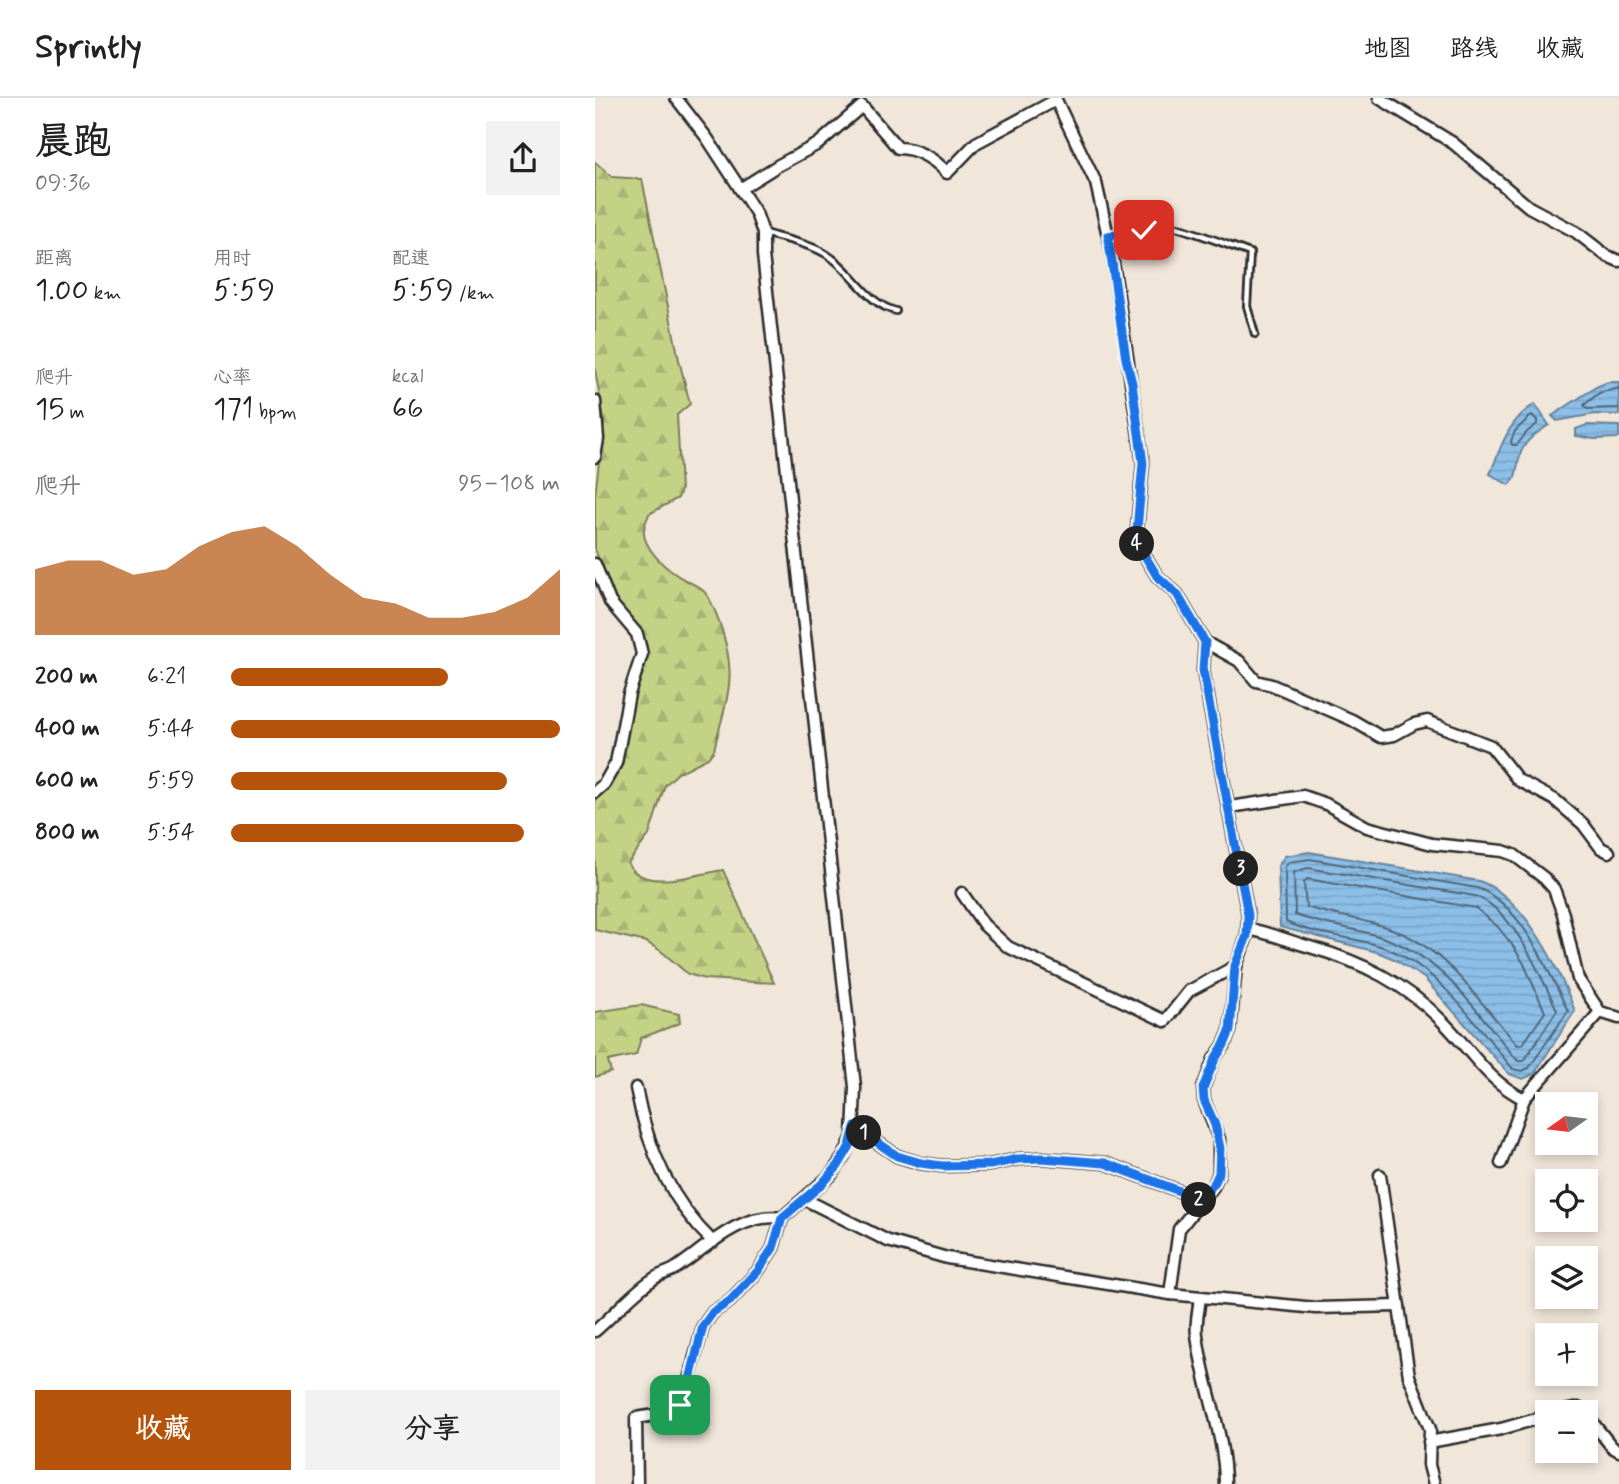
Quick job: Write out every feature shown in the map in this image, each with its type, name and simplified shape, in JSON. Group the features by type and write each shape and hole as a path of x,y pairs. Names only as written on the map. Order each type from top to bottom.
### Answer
{"street":[{"path":"637,1484 636,1418 668,1413 684,1399 703,1326 713,1312 730,1301 758,1271 773,1248 782,1218 838,1166 850,1146 855,1127 855,1087 764,269 763,233 756,213 707,138 676,98"},
{"path":"1379,98 1453,144 1529,207 1576,232 1607,256 1619,261"},
{"path":"740,189 818,144 862,106 898,148 909,148 938,163 947,173 976,143 1056,99 1096,183 1108,236 1143,463 1136,541 1157,576 1177,594 1205,642 1239,661 1256,681 1272,685 1352,720 1381,737 1414,724 1427,722 1491,746 1518,780 1564,808 1583,824 1601,848 1609,852"},
{"path":"595,401 598,439 595,457"},
{"path":"595,564 610,602 637,634 642,654 629,694 616,762 608,779 595,792"},
{"path":"1170,1294 1178,1229 1219,1173 1220,1148 1215,1125 1204,1100 1203,1088 1230,1031 1235,966 1248,929 1230,807 1221,776 1203,670 1205,642"},
{"path":"1230,807 1303,796 1326,804 1367,827 1433,844 1503,851 1514,855 1545,878 1554,889 1563,914 1578,979 1601,1012 1619,1018"},
{"path":"962,893 984,925 1008,947 1165,1021 1189,991 1235,966"},
{"path":"1248,929 1266,932 1341,956 1402,986 1446,1025 1490,1077 1524,1099"},
{"path":"1500,1163 1524,1099 1601,1012"},
{"path":"636,1088 640,1111 664,1177 687,1214 713,1242"},
{"path":"855,1127 897,1156 921,1163 942,1166 990,1165 1018,1159 1042,1158 1105,1163 1200,1201"},
{"path":"1380,1175 1409,1376 1430,1429 1429,1465 1434,1484"},
{"path":"804,1199 870,1234 924,1253 1170,1294 1315,1308 1399,1306"},
{"path":"595,1331 650,1281 674,1269 713,1242 755,1219 769,1216 782,1218"},
{"path":"1200,1297 1196,1332 1222,1452 1225,1484"},
{"path":"1429,1442 1501,1429 1535,1419"},
{"path":"1598,1429 1612,1447 1619,1451"}],"lane":[{"path":"1108,236 1137,232 1156,223 1164,223 1249,253 1247,306 1255,334"},
{"path":"763,233 825,253 885,309 896,311"}],"green space":[{"path":"595,162 612,177 642,179 690,404 677,415 681,490 678,498 649,514 644,536 649,548 664,565 702,590 709,598 722,631 729,668 727,699 714,750 708,758 678,773 665,785 649,835 628,863 635,872 657,879 723,870 774,983 705,979 688,974 646,942 595,930 595,802 610,782 647,647 640,631 614,602 595,549 595,496 604,420 595,370"},
{"path":"641,1005 679,1014 680,1023 641,1038 636,1055 608,1061 611,1072 595,1077 595,1012"}],"water":[{"path":"1608,382 1619,382 1619,415 1595,414 1557,421 1552,416 1596,387"},
{"path":"1535,404 1549,425 1525,444 1514,478 1509,485 1490,474 1512,426"},
{"path":"1587,425 1619,426 1619,438 1594,439 1576,436 1576,429"},
{"path":"1309,852 1479,881 1496,889 1511,902 1550,956 1575,1011 1534,1074 1523,1079 1509,1074 1424,978 1394,959 1377,952 1280,927 1278,866 1285,856"}],"route":[{"path":"680,1405 687,1392 703,1326 713,1312 730,1301 758,1271 773,1248 782,1218 831,1175 850,1146 855,1127 897,1156 931,1165 990,1165 1003,1161 1042,1158 1105,1163 1200,1201 1213,1187 1219,1173 1219,1139 1204,1100 1203,1088 1230,1031 1235,966 1247,936 1248,915 1203,670 1205,642 1177,594 1157,576 1136,541 1143,463 1108,236 1144,230"}]}
